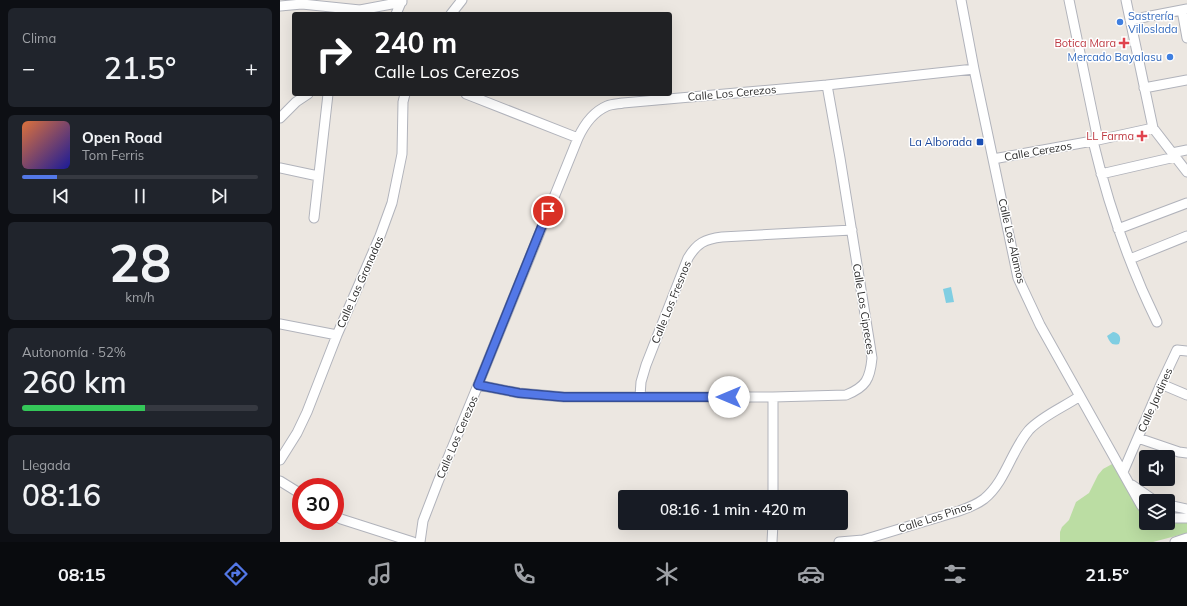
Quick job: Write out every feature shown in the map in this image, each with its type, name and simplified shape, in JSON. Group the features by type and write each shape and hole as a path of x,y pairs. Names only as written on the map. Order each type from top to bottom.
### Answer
{"street":[{"path":"453,12 462,0"},
{"name":"Calle Los Alamos","path":"961,0 1018,278 1040,325 1139,500"},
{"path":"1069,0 1101,174 1118,229 1146,300 1157,322"},
{"path":"1126,0 1153,128 1187,172"},
{"path":"280,6 328,3 358,12 402,1"},
{"path":"397,12 402,1"},
{"path":"1130,20 1184,9 1187,38"},
{"name":"Calle Los Cerezos","path":"420,542 423,520 438,482 578,138 584,127 593,116 607,106 623,103 827,85 974,69"},
{"path":"1144,88 1187,80"},
{"name":"Calle Los Cipreces","path":"478,385 519,393 564,397 773,397 846,394 856,391 866,383 871,372 872,358 827,85"},
{"path":"280,118 296,102 305,96"},
{"path":"314,218 328,96"},
{"name":"Calle Las Granadas","path":"280,460 307,412 337,335 377,243 392,203 402,154 403,102 404,96"},
{"path":"471,96 578,138"},
{"name":"Calle Cerezos","path":"993,159 1095,141 1153,128"},
{"path":"1101,174 1187,150"},
{"path":"280,168 318,176"},
{"path":"1118,229 1187,203"},
{"name":"Calle Los Fresnos","path":"640,396 641,382 646,365 688,258 693,249 701,242 722,237 852,230"},
{"path":"1130,259 1187,236"},
{"path":"280,324 337,335"},
{"name":"Calle Jardines","path":"1123,472 1177,350 1187,351"},
{"path":"1161,384 1187,395"},
{"name":"Calle Los Pinos","path":"839,542 863,540 959,511 983,500 993,491 1021,441 1029,430 1038,422 1080,396"},
{"path":"773,397 773,490"},
{"path":"1138,438 1179,452 1187,453"},
{"path":"280,481 292,488"},
{"path":"1129,483 1143,494"},
{"path":"1175,506 1187,508"},
{"path":"1175,518 1187,518"},
{"path":"344,520 413,542"},
{"path":"772,530 772,542"},
{"path":"1175,542 1187,538"}],"green space":[{"path":"1114,463 1139,507 1139,530 1175,530 1175,520 1187,521 1187,533 1153,542 1060,542 1060,532 1062,527 1069,520 1076,502 1089,493 1098,475 1103,469"}],"water":[{"path":"951,287 954,302 946,303 943,289"},
{"path":"1113,332 1117,333 1119,336 1119,344 1112,344 1107,336"}],"place":[{"name":"Sastrería Villoslada","path":"1120,22"},
{"name":"Botica Mara","path":"1124,43"},
{"name":"Mercado Bayalasu","path":"1170,57"},
{"name":"LL Farma","path":"1142,136"},
{"name":"La Alborada","path":"980,142"}],"route":[{"path":"548,211 478,385 519,393 564,397 729,397"}]}
